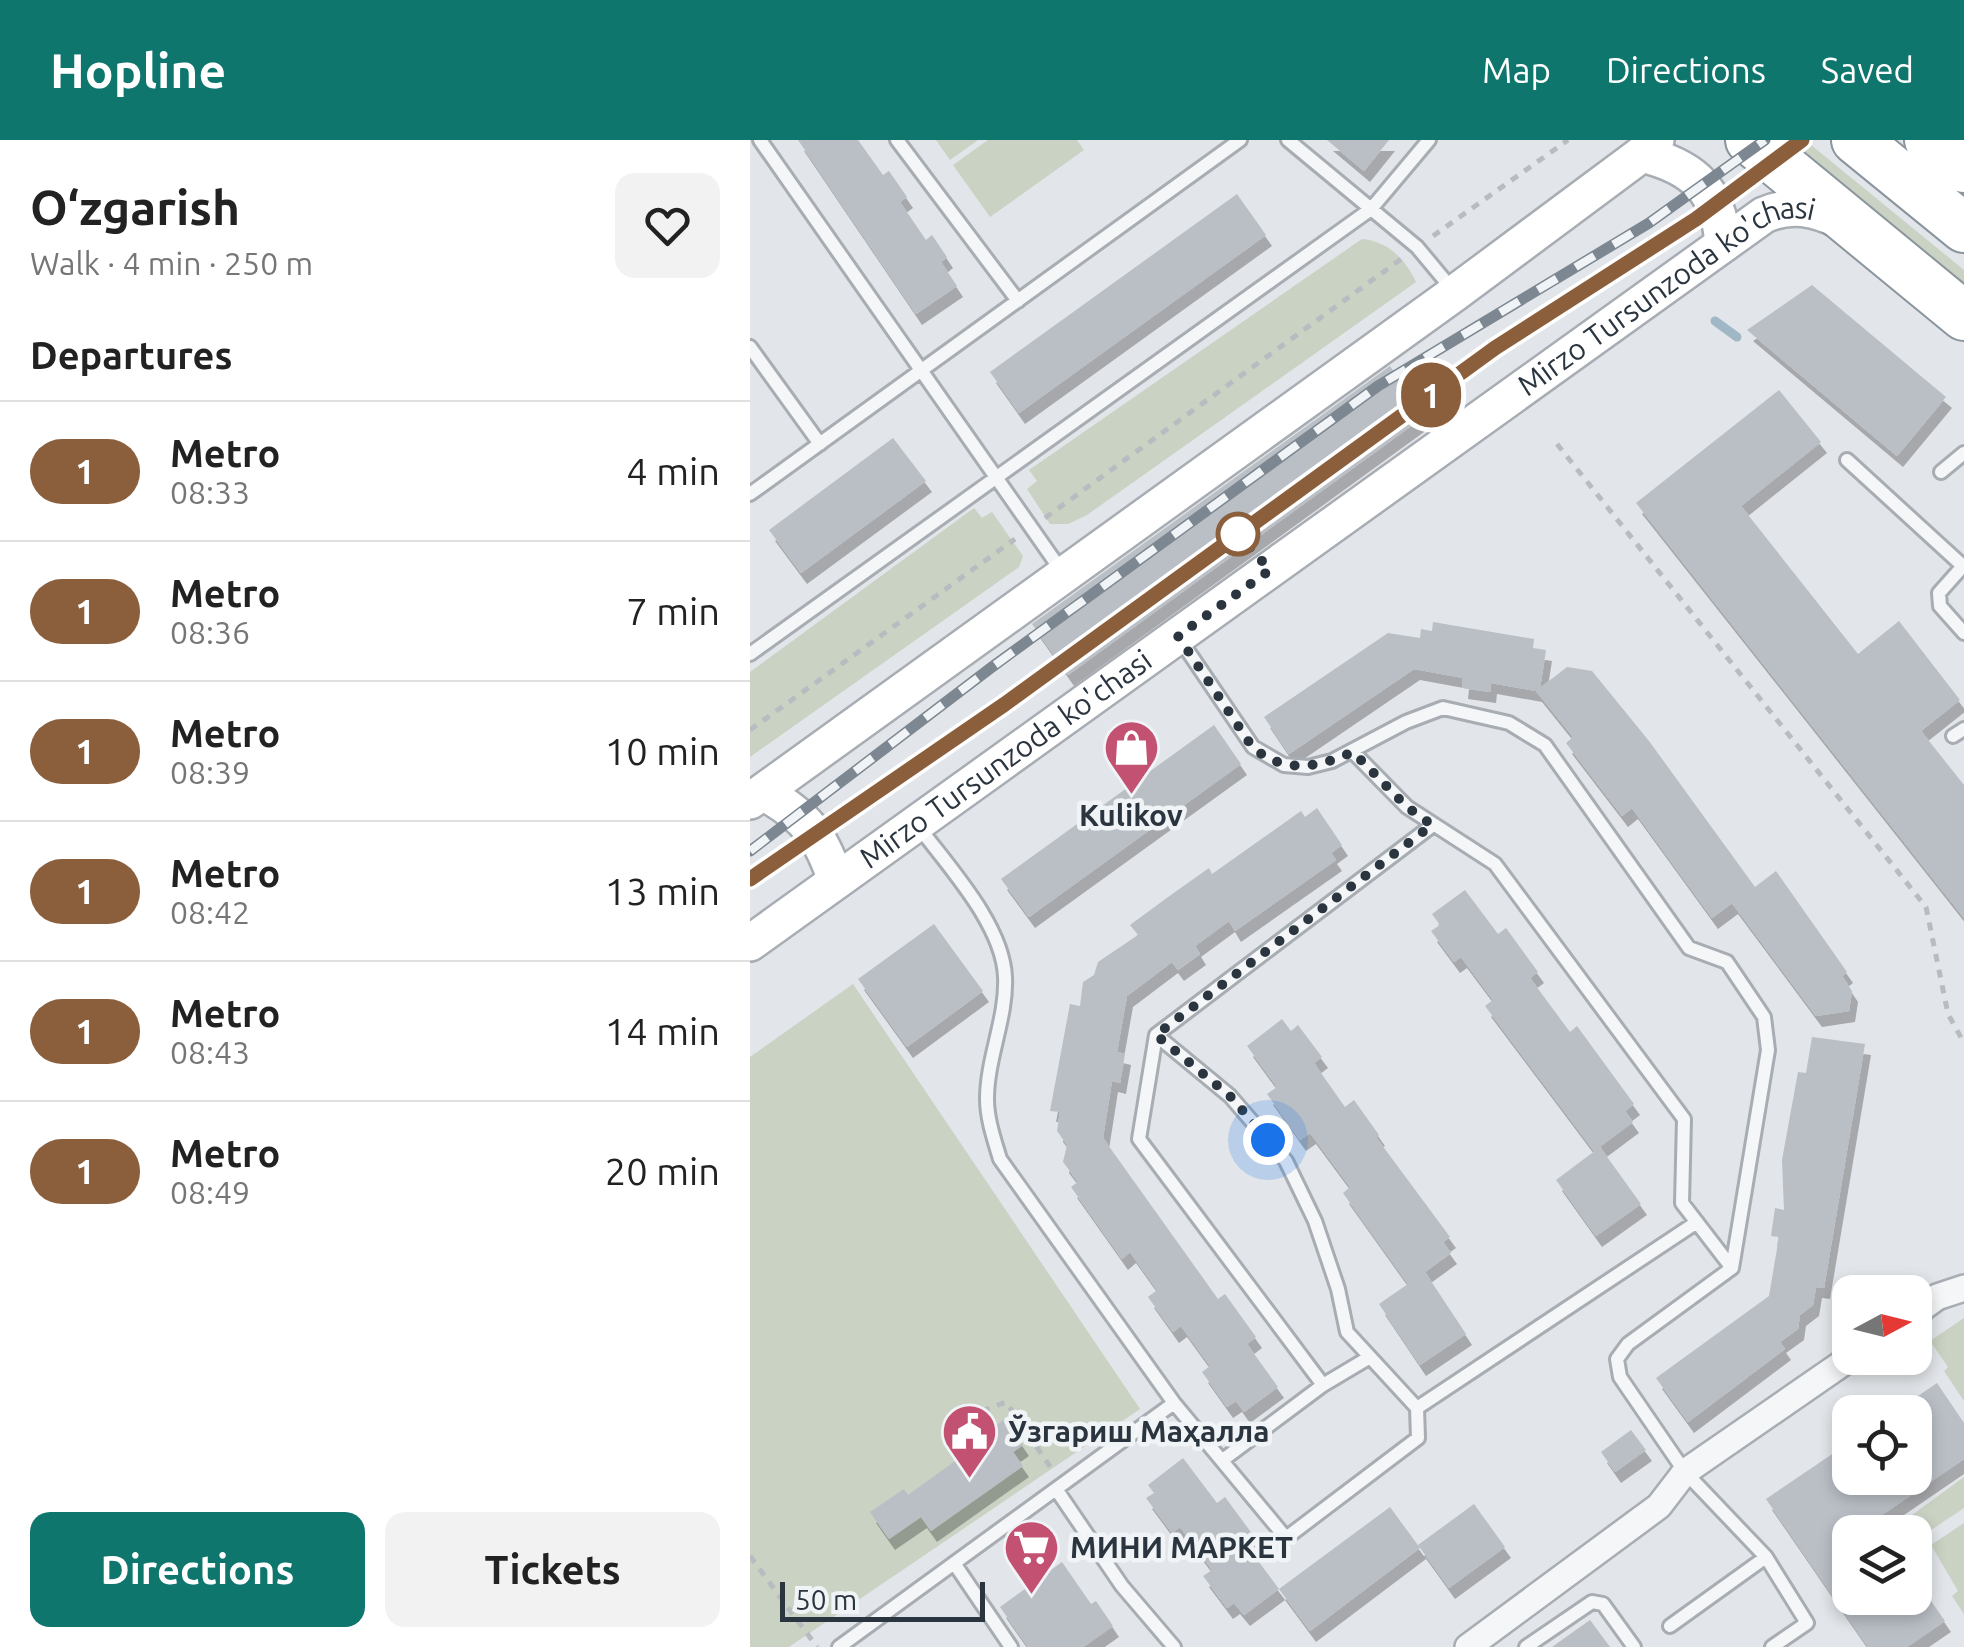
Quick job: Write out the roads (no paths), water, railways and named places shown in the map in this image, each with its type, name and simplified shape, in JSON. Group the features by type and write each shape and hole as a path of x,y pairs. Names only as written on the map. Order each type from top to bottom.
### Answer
{"highway":[{"path":"1750,140 1964,316"},
{"path":"1856,140 1964,228"},
{"path":"1929,140 1964,168"}],"main road":[{"path":"756,797 1455,293 1649,147 1701,184 1718,209 1724,244"},
{"name":"Mirzo Tursunzoda ko'chasi","path":"750,943 1764,215 1790,208 1820,212 1860,231"},
{"path":"756,797 786,805 811,826 827,853 836,882"}],"street":[{"path":"1932,1301 1964,1288"},
{"path":"1468,1647 1659,1506 1685,1472 1832,1370"}],"lane":[{"path":"760,140 1064,575"},
{"path":"898,140 1018,301"},
{"path":"750,494 1240,140"},
{"path":"1288,140 1416,247 1455,293"},
{"path":"750,654 1371,209 1429,140"},
{"path":"750,347 820,444"},
{"path":"1940,472 1964,453"},
{"path":"1847,460 1963,567 1938,593 1940,606 1964,633"},
{"path":"1178,636 1253,748 1284,765 1308,767 1353,752 1406,722 1443,708 1509,723 1545,745 1689,948 1727,962 1764,1017 1768,1050 1732,1268 1628,1344 1618,1358 1620,1377 1685,1472 1766,1557 1807,1624 1772,1647"},
{"path":"1353,752 1407,807 1494,864 1684,1119 1682,1202 1732,1268"},
{"path":"916,824 996,937 1002,960 1006,979 987,1096 989,1122 1000,1159 1174,1403 1286,1538 1418,1438 1417,1408 1347,1332 1338,1290 1315,1222 1286,1161 1230,1096 1156,1035"},
{"path":"1323,1385 1139,1139 1156,1035 1432,825"},
{"path":"1417,1408 1697,1222"},
{"path":"1224,1459 1323,1385 1370,1357"},
{"path":"839,1647 1174,1403"},
{"path":"1059,1486 1122,1586 1174,1647"},
{"path":"1670,1626 1766,1557"},
{"path":"954,1563 1011,1647"},
{"path":"1526,1647 1592,1602 1603,1604 1634,1647"}],"waterway":[{"path":"1715,321 1737,337"}],"railway":[{"path":"750,851 992,667 1378,386 1649,223 1765,140"},
{"path":"750,879 1005,704 1495,348 1696,219 1802,140"}],"metro line":[{"name":"1","path":"750,879 1005,704 1495,348 1696,219 1802,140"}],"place":[{"name":"Kulikov","path":"1131,797"},
{"name":"Ўзгариш Маҳалла","path":"969,1481"},
{"name":"МИНИ МАРКЕТ","path":"1031,1597"}]}
